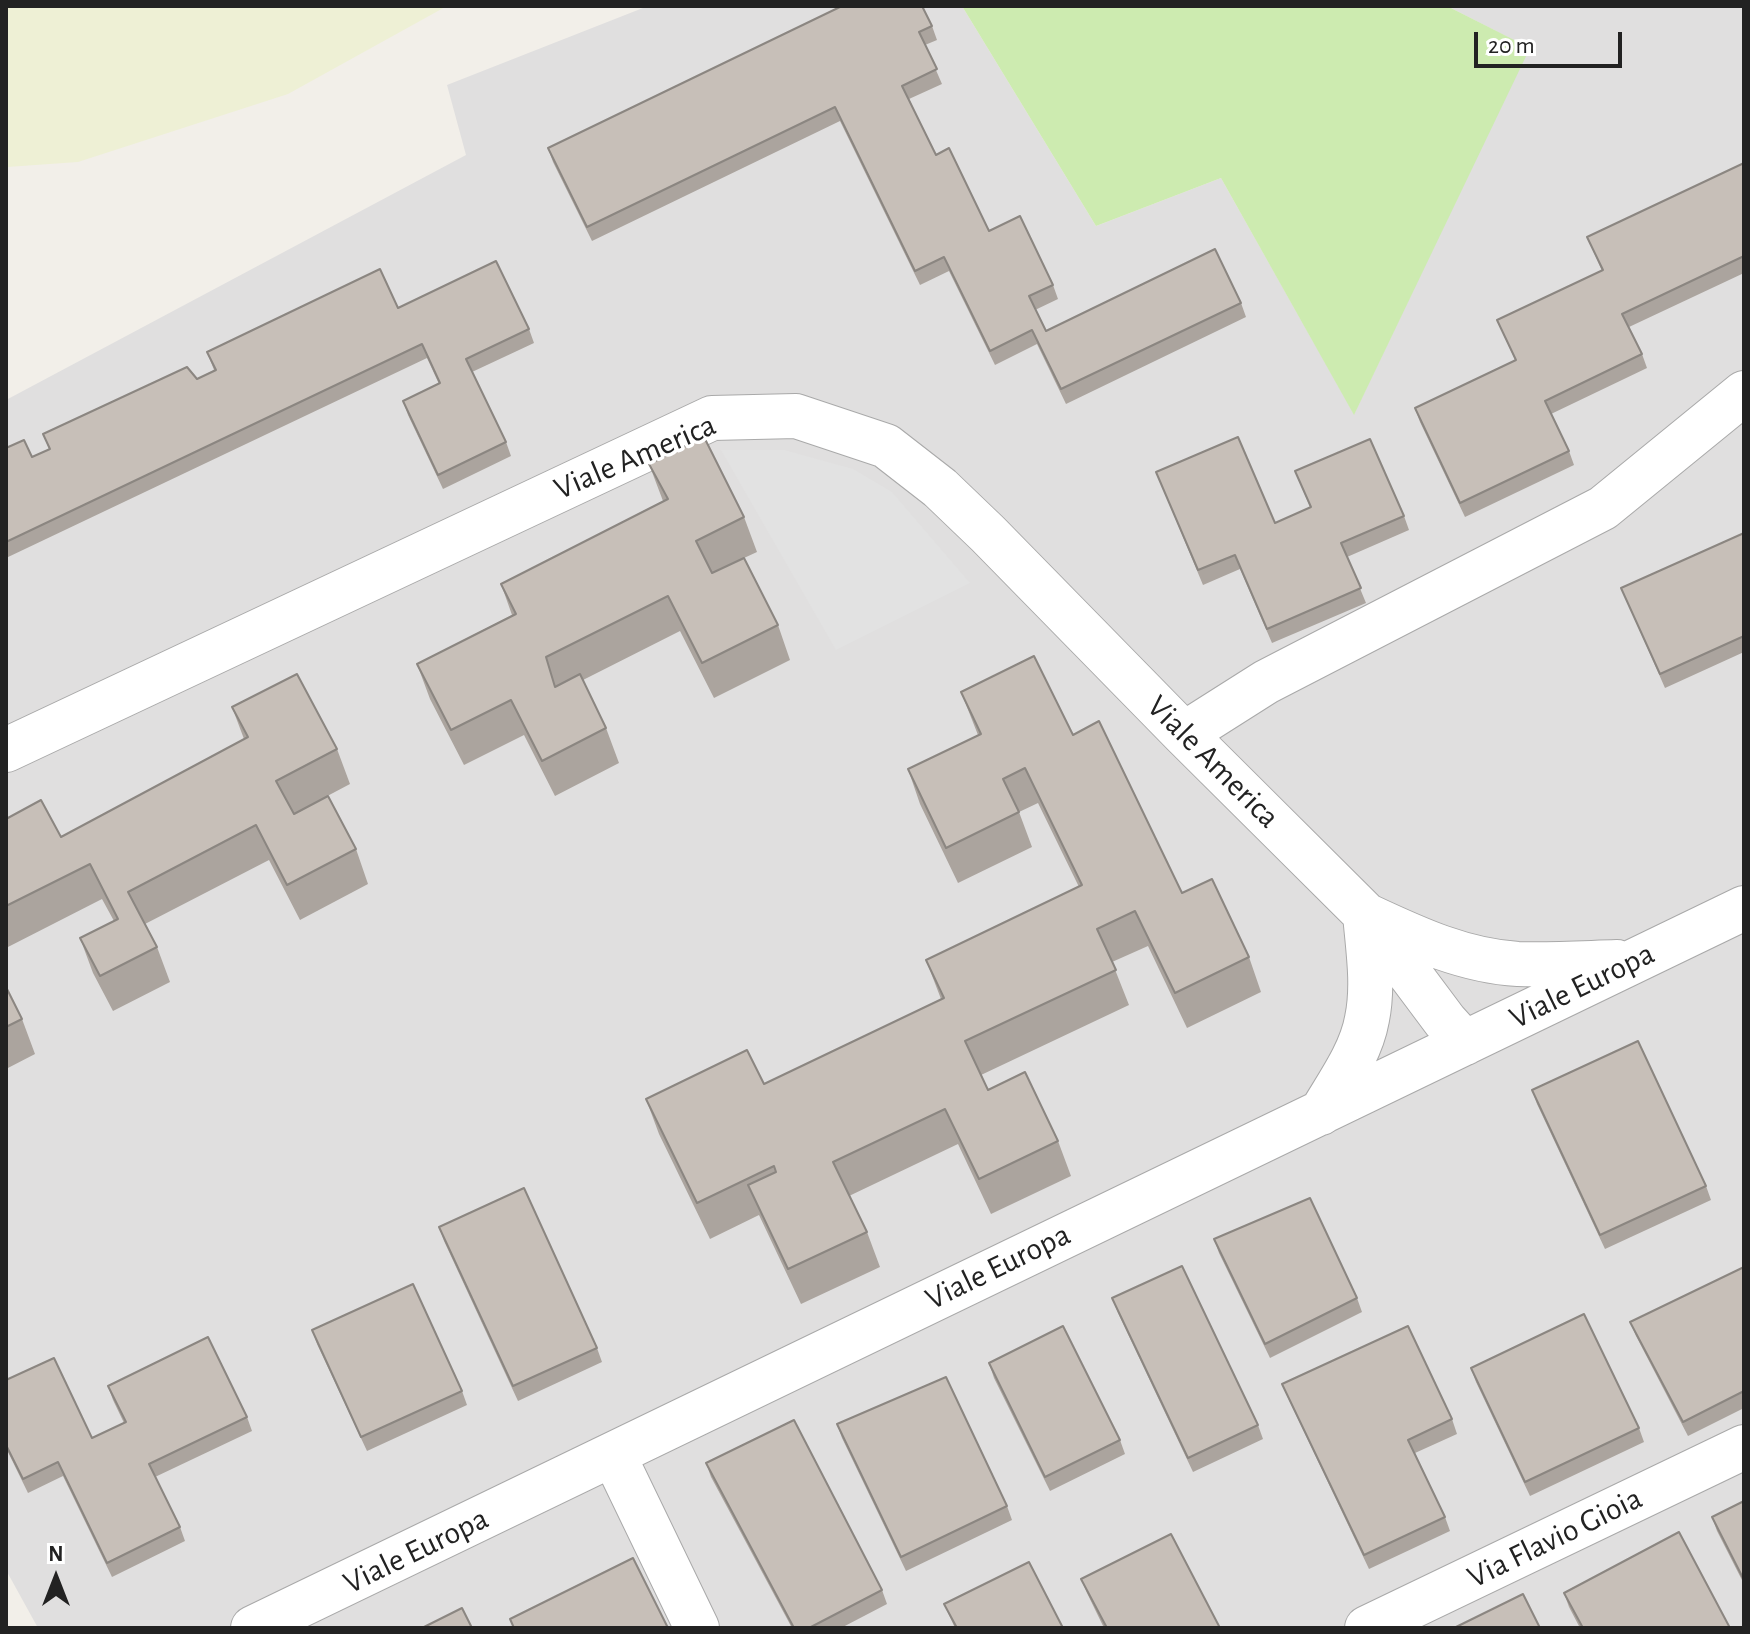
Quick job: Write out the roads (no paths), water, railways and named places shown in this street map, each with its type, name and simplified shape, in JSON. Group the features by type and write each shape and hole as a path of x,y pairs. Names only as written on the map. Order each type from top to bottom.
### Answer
{"street":[{"path":"1184,734 1266,682 1603,508 1744,393"},
{"name":"Viale America","path":"6,750 712,418 796,416 886,446 940,488 1365,914 1465,1043"},
{"name":"Viale Europa","path":"253,1628 1744,908"},
{"path":"1365,914 1416,938 1474,956 1516,964 1631,962"},
{"path":"1321,1113 1358,1048 1367,1021 1371,984 1365,914"},
{"name":"Via Flavio Gioia","path":"1367,1628 1744,1447"},
{"path":"614,1456 697,1628"}]}
